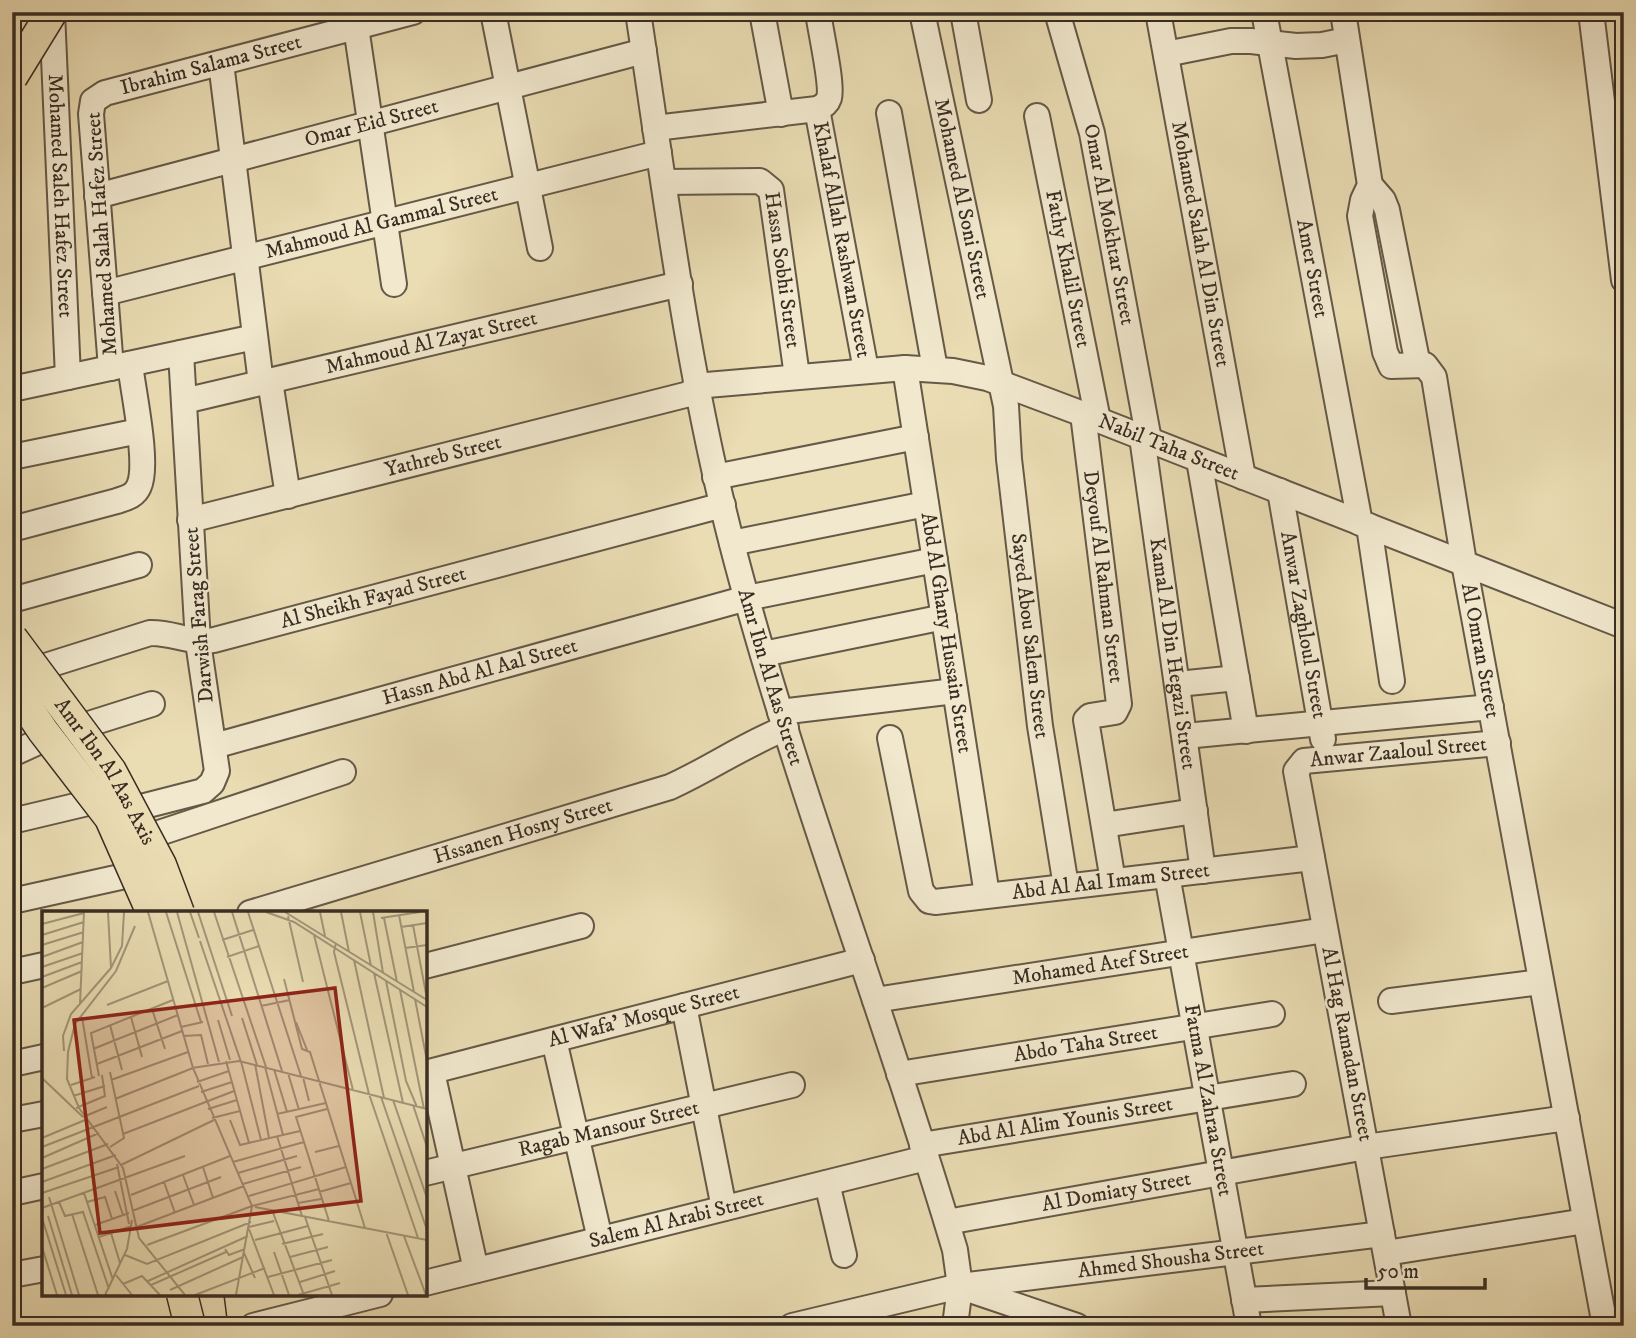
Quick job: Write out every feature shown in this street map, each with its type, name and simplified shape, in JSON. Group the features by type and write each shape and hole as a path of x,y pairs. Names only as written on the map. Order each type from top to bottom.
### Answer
{"main road":[{"path":"12,18 16,12"},
{"path":"12,77 52,12"},
{"name":"Amr Ibn Al Aas Axis","path":"12,638 111,771 161,865 175,911"},
{"name":"Amr Ibn Al Aas Axis","path":"16,671 43,731 110,818 151,911"},
{"path":"183,1296 198,1316"}],"street":[{"path":"12,44 31,12"},
{"name":"Mohamed Saleh Hafez Street","path":"52,12 68,377"},
{"name":"Ibrahim Salama Street","path":"93,101 105,93 413,12"},
{"path":"493,12 540,248"},
{"name":"Amr Ibn Al Aas Street","path":"638,12 696,389 715,477 783,720 955,1250 960,1286 955,1326"},
{"path":"762,12 780,114"},
{"path":"655,128 817,109 828,101 830,94 818,12"},
{"name":"Mohamed Al Soni Street","path":"922,12 1001,384"},
{"path":"963,12 979,100"},
{"name":"Omar Al Mokhtar Street","path":"1057,12 1092,133 1146,438"},
{"name":"Mohamed Salah Al Din Street","path":"1158,12 1243,477"},
{"name":"Amer Street","path":"1264,12 1392,681"},
{"name":"Al Omran Street","path":"1343,12 1370,185 1360,216 1387,360 1391,366 1397,367 1425,365 1434,377 1464,563 1605,1326"},
{"path":"1591,12 1624,279"},
{"path":"356,27 394,284"},
{"path":"1166,54 1231,41 1251,40 1296,46 1348,40"},
{"name":"Omar Eid Street","path":"97,196 643,51"},
{"path":"221,63 255,338 288,496"},
{"name":"Mohamed Salah Hafez Street","path":"12,529 132,496 139,487 142,473 139,431 105,293 91,114 93,101"},
{"name":"Khalaf Allah Rashwan Street","path":"817,109 866,370"},
{"path":"889,113 935,369"},
{"name":"Fathy Khalil Street","path":"1037,116 1091,417"},
{"name":"Mahmoud Al Gammal Street","path":"105,293 659,153"},
{"name":"Hassn Sobhi Street","path":"664,182 760,181 771,190 797,376"},
{"name":"Mahmoud Al Zayat Street","path":"184,401 680,284"},
{"path":"12,389 255,338"},
{"name":"Darwish Farag Street","path":"12,821 208,788 217,771 198,642 181,353"},
{"name":"Abd Al Ghany Hussain Street","path":"905,368 987,895"},
{"name":"Nabil Taha Street","path":"696,389 866,370 935,369 970,374 1146,438 1624,626"},
{"name":"Sayed Abou Salem Street","path":"1001,384 1006,406 1009,459 1040,726 1066,887"},
{"name":"Yathreb Street","path":"190,520 696,389"},
{"name":"Deyouf Al Rahman Street","path":"1091,417 1119,704 1115,712 1088,718 1087,723 1104,825"},
{"path":"12,457 139,431"},
{"path":"715,477 916,437"},
{"name":"Kamal Al Din Hegazi Street","path":"1146,438 1203,871"},
{"path":"1199,460 1246,731"},
{"name":"Anwar Zaghloul Street","path":"1280,491 1326,759"},
{"path":"732,543 926,504"},
{"name":"Al Sheikh Fayad Street","path":"16,671 150,633 167,633 198,642 723,505"},
{"name":"Hassn Abd Al Aal Street","path":"214,746 747,598 935,560"},
{"path":"12,600 139,565"},
{"path":"763,654 944,617"},
{"path":"16,671 70,726 141,839 175,911"},
{"path":"1178,684 1237,678"},
{"name":"Hssanen Hosny Street","path":"257,911 670,787 753,742 783,720 955,691"},
{"path":"12,754 70,726 152,704"},
{"path":"1185,737 1491,707"},
{"name":"Abd Al Aal Imam Street","path":"890,738 920,883 924,897 929,901 1312,858"},
{"name":"Anwar Zaaloul Street","path":"1300,763 1497,743"},
{"name":"Al Hag Ramadan Street","path":"1300,763 1296,771 1399,1326"},
{"path":"141,839 343,772"},
{"path":"1113,881 1104,825 1195,811"},
{"path":"12,901 156,869"},
{"name":"Fatma Al Zahraa Street","path":"1167,875 1249,1326"},
{"path":"427,965 581,926"},
{"name":"Mohamed Atef Street","path":"875,1000 1325,930"},
{"name":"Al Wafa' Mosque Street","path":"428,1073 862,960"},
{"path":"12,972 42,965"},
{"path":"1391,1001 1541,982"},
{"path":"684,1006 724,1208"},
{"name":"Abdo Taha Street","path":"899,1074 1272,1014"},
{"path":"554,1040 600,1239"},
{"path":"12,1063 42,1057"},
{"path":"428,1073 476,1270"},
{"name":"Abd Al Alim Younis Street","path":"924,1152 1293,1084"},
{"name":"Ragab Mansour Street","path":"427,1173 792,1085"},
{"path":"12,1120 42,1114"},
{"name":"Al Domiaty Street","path":"947,1222 1366,1147 1567,1118"},
{"name":"Salem Al Arabi Street","path":"427,1282 827,1183 924,1152"},
{"path":"827,1183 844,1255"},
{"path":"12,1193 42,1186"},
{"name":"Ahmed Shousha Street","path":"792,1326 960,1286 1235,1253 1384,1244 1585,1221"},
{"path":"12,1275 42,1269"},
{"path":"960,1286 1076,1326"},
{"path":"1244,1300 1393,1293"},
{"path":"253,1326 372,1296"}]}
